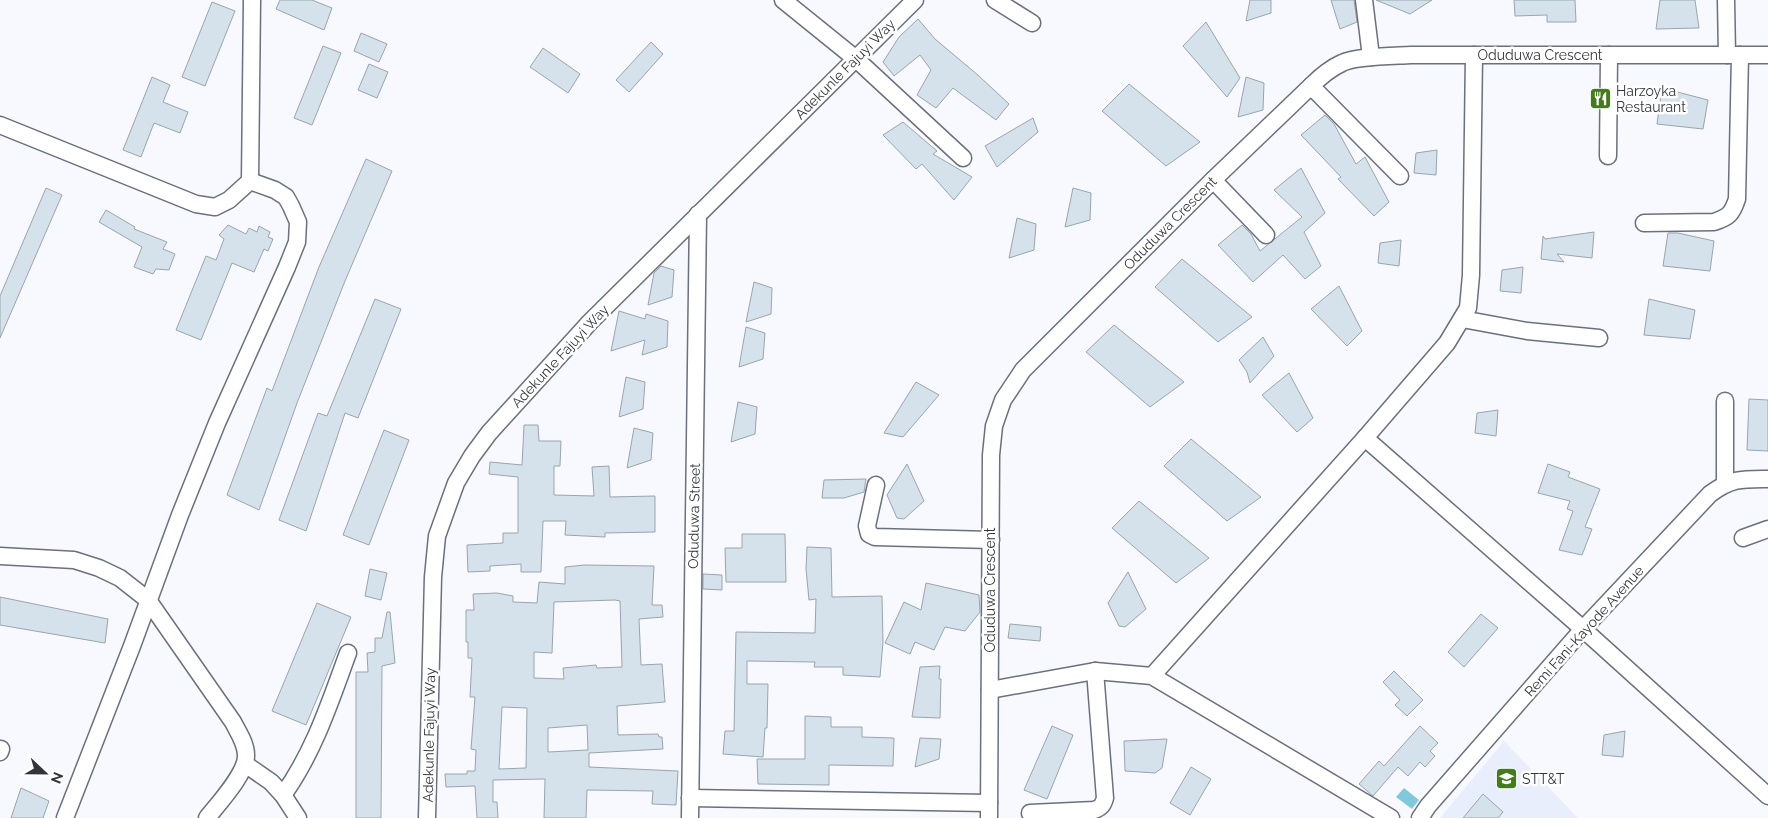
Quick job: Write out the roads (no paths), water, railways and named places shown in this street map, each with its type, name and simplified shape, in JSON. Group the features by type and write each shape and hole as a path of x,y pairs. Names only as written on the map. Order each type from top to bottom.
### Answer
{"street":[{"path":"0,125 196,204 215,206 229,200 250,181 252,0"},
{"path":"783,0 856,60 963,158"},
{"name":"Adekunle Fajuyi Way","path":"427,818 433,577 437,536 456,483 472,456 489,433 590,322 915,0"},
{"path":"996,0 1032,23"},
{"path":"1364,0 1371,57"},
{"path":"1644,223 1714,222 1732,212 1737,198 1733,55 1726,0"},
{"name":"Oduduwa Crescent","path":"989,811 991,455 994,426 1003,400 1023,370 1213,180 1324,74 1344,62 1371,57 1411,55 1768,55"},
{"path":"1152,676 1365,438 1447,343 1468,308 1471,275 1474,55"},
{"path":"1608,156 1609,55"},
{"path":"1311,86 1400,176"},
{"path":"1213,180 1266,235"},
{"path":"65,818 217,423 297,242 298,222 286,197 275,190 250,181"},
{"name":"Oduduwa Street","path":"690,818 698,214"},
{"path":"1462,319 1527,331 1599,338"},
{"path":"1725,402 1726,483"},
{"path":"1365,438 1584,629 1768,796"},
{"name":"Remi Fani-Kayode Avenue","path":"1420,818 1584,629 1710,494 1726,483 1742,479 1768,479"},
{"path":"876,485 867,526 869,534 875,537 990,540"},
{"path":"1742,538 1768,529"},
{"path":"0,556 74,560 99,568 120,578 148,600 233,722 242,739 246,754 245,764 207,818"},
{"path":"283,795 302,767 315,741 348,654"},
{"path":"1030,812 1094,810 1104,804 1095,671"},
{"path":"990,690 1095,671 1152,676 1391,818"},
{"path":"245,764 271,782 283,795 298,818"},
{"path":"690,798 989,811"}],"water":[{"path":"1404,788 1419,800 1412,809 1396,797"}],"place":[{"name":"Harzoyka Restaurant","path":"1600,99"},
{"name":"STT&T","path":"1506,779"}]}
